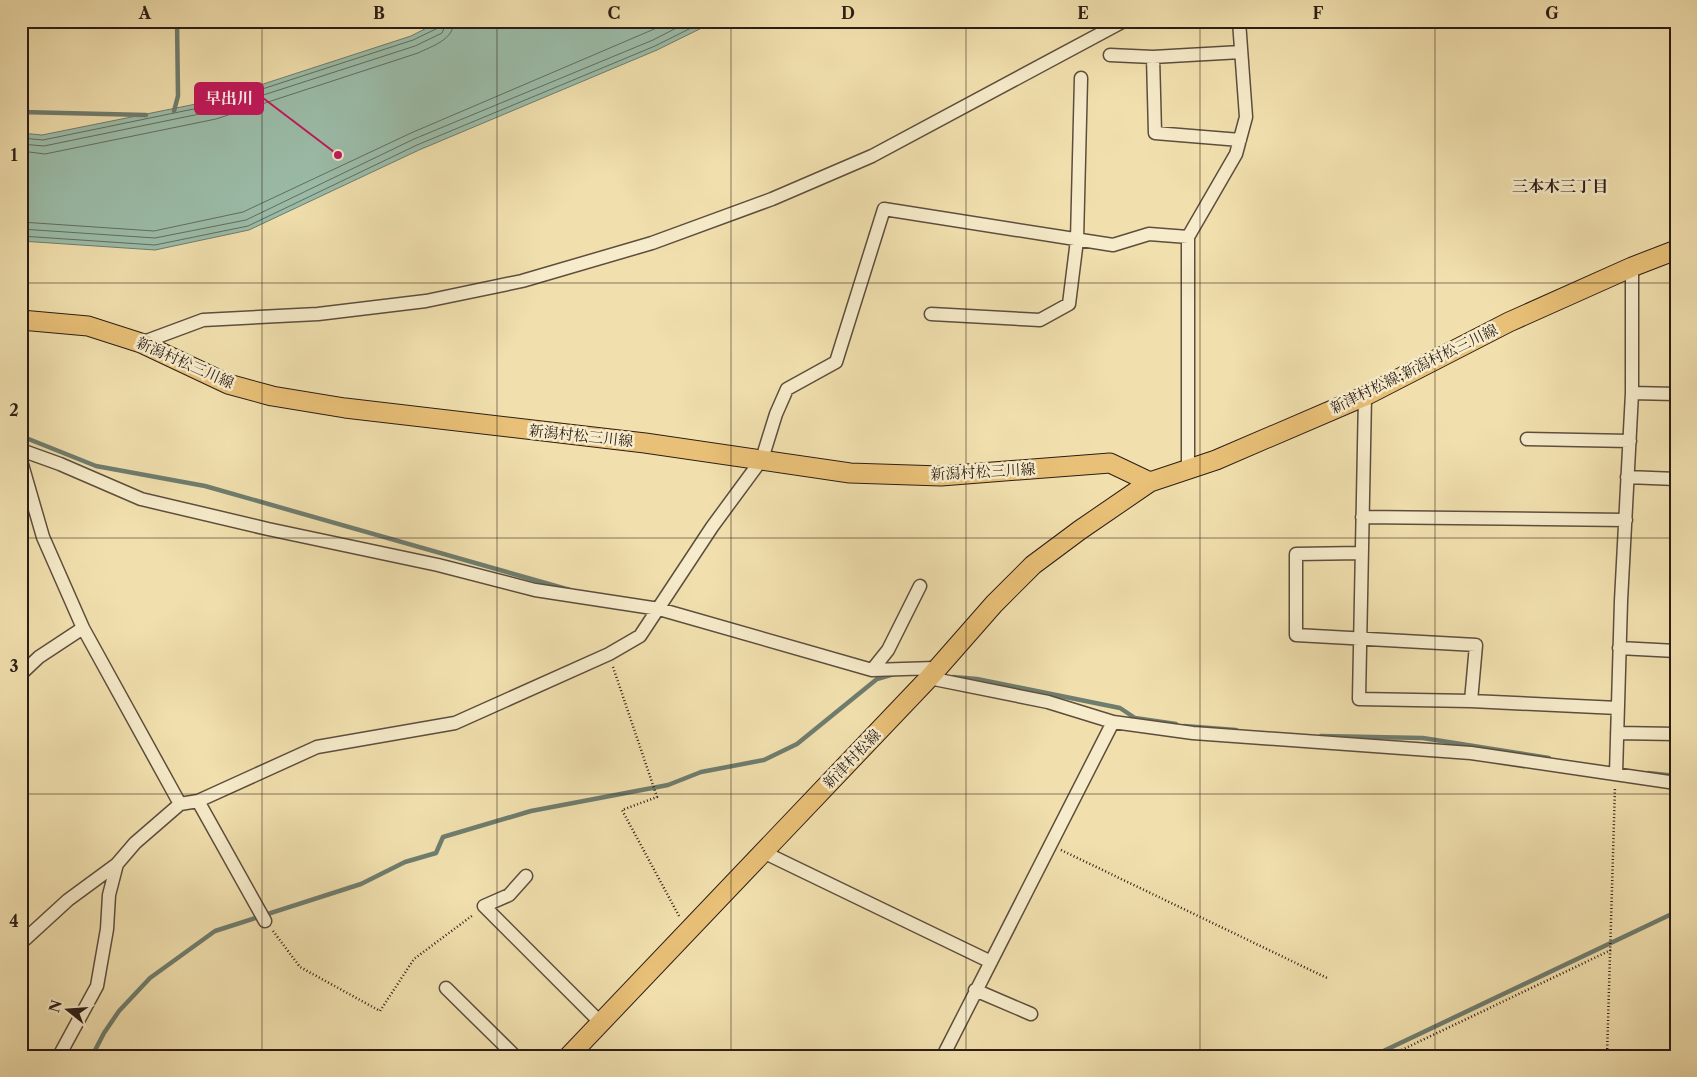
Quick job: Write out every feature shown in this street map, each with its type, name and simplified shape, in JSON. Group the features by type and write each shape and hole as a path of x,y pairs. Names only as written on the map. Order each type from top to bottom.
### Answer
{"main road":[{"name":"新津村松線;新潟村松三川線","path":"1150,482 1188,469 1365,396 1509,322 1632,267 1676,250"},
{"name":"新潟村松三川線","path":"21,320 88,326 142,343 228,384 272,396 344,408 645,443 850,473 941,476 1110,463 1150,482"},
{"name":"新津村松線","path":"569,1056 1033,565 1150,482"}],"street":[{"path":"142,343 203,320 318,314 426,301 522,281 652,243 772,199 872,156 1124,21"},
{"path":"1188,469 1188,237 1236,154 1246,118 1239,21"},
{"path":"1110,55 1153,57 1241,52"},
{"path":"1153,57 1155,133 1240,140"},
{"path":"931,314 1040,320 1069,304 1077,240 1081,78"},
{"path":"21,943 68,900 117,864 135,843 180,804 198,801 317,747 455,723 609,654 640,636 712,527 762,459 776,414 787,390 836,362 884,209 1113,244 1148,234 1188,237"},
{"path":"1616,774 1632,392 1632,267"},
{"path":"1632,392 1676,394"},
{"path":"1365,396 1359,699 1471,701 1618,708"},
{"path":"1527,439 1630,441"},
{"path":"21,450 60,464 141,499 268,529 438,565 535,590 659,609 872,670 932,673 1048,702 1113,722 1193,733 1472,753 1676,783"},
{"path":"21,461 43,537 83,628 180,804"},
{"path":"1628,477 1676,479"},
{"path":"1362,517 1626,520"},
{"path":"1361,553 1296,554 1296,635 1476,645 1471,701"},
{"path":"872,670 888,650 920,586"},
{"path":"21,674 39,657 83,628"},
{"path":"1620,648 1676,650"},
{"path":"943,1056 1113,722"},
{"path":"1617,733 1676,734"},
{"path":"198,801 266,921"},
{"path":"763,852 991,962"},
{"path":"59,1056 98,986 107,929 108,895 117,864"},
{"path":"526,876 509,895 484,906 601,1023"},
{"path":"446,988 515,1056"},
{"path":"975,990 1030,1014"}],"path":[{"path":"609,654 657,797 622,810 687,931"},
{"path":"1608,1056 1616,774"},
{"path":"1051,845 1327,978"},
{"path":"266,921 300,967 380,1011 414,958 484,906"},
{"path":"1389,1056 1611,950"}],"water":[{"path":"440,21 716,21 657,50 419,150 249,230 155,250 21,241 21,133 42,135 211,101 411,36"}],"waterway":[{"path":"174,111 178,96 177,21"},
{"path":"21,112 146,115"},
{"path":"21,436 96,466 205,486 570,590"},
{"path":"92,1056 104,1033 119,1011 150,978 215,931 361,884 405,862 436,853 443,837 531,811 668,785 701,772 764,760 797,744 877,679 894,674"},
{"path":"953,677 977,679 1120,708 1135,718 1176,724"},
{"path":"1184,726 1236,730"},
{"path":"1321,736 1423,738 1549,758"},
{"path":"1648,773 1676,776"},
{"path":"1373,1056 1676,912"}],"place":[{"name":"早出川","path":"338,155"}],"district":[{"name":"三本木三丁目","path":"1560,186"}]}
